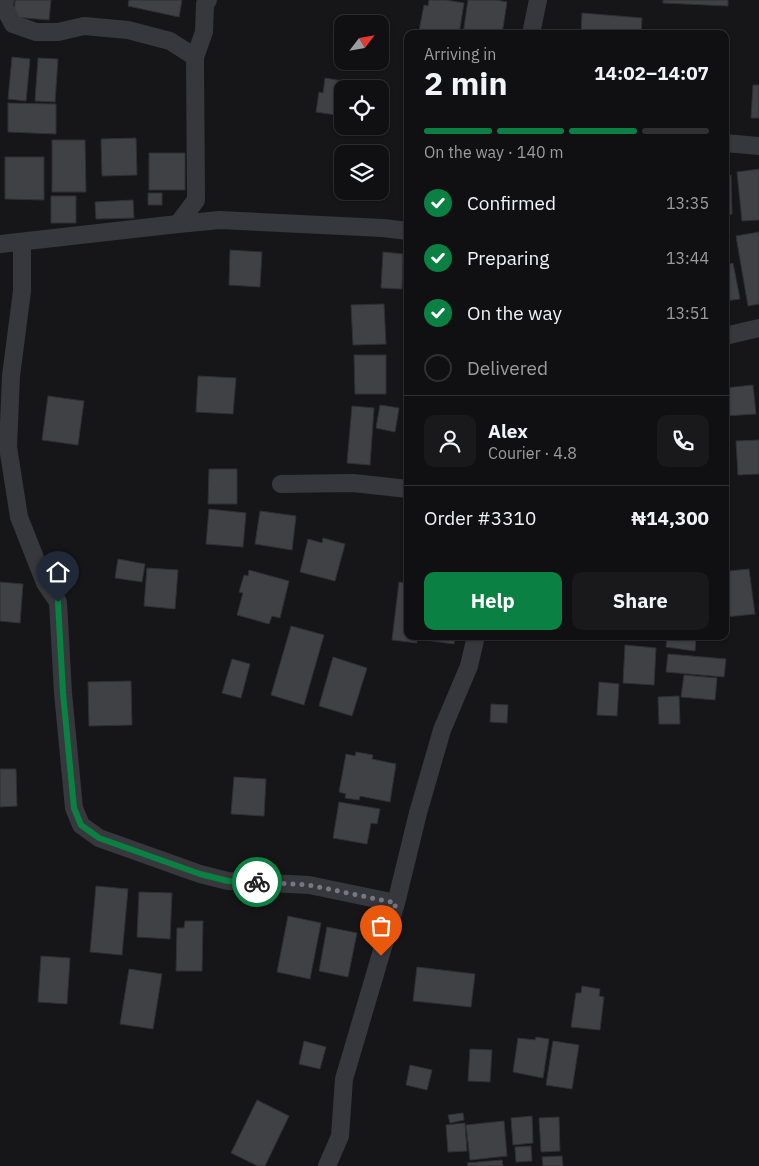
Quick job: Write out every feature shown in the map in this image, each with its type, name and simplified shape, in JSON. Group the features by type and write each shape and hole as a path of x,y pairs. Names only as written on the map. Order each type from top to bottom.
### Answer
{"street":[{"path":"5,0 4,7 13,24 36,32 58,32 84,26 128,30 170,41 195,57"},
{"path":"178,224 196,200 195,57 204,32 205,4 208,0"},
{"path":"533,30 538,0"},
{"path":"729,143 759,146"},
{"path":"196,200 220,220"},
{"path":"0,244 220,220 404,231"},
{"path":"22,242 22,291 11,376 8,447 19,517 45,583 58,602 63,693 74,808 81,825 99,838 200,874 228,881 309,885 396,903"},
{"path":"729,335 759,328"},
{"path":"281,484 353,483 404,489"},
{"path":"327,1166 340,1136 344,1079 396,903 418,813 442,730 469,666 475,640"}],"building":[{"path":"15,0 51,0 49,20 14,17"},
{"path":"129,0 182,0 179,17 128,6"},
{"path":"429,0 464,3 460,30 419,30 424,5 428,6"},
{"path":"468,0 507,2 503,30 464,30"},
{"path":"663,0 728,0 728,6 663,3"},
{"path":"582,13 642,18 641,30 581,30"},
{"path":"12,57 30,59 26,101 8,99"},
{"path":"38,58 58,59 55,102 35,101"},
{"path":"325,78 337,80 334,80 334,115 316,112 319,92 323,93"},
{"path":"753,85 759,85 759,118 751,118"},
{"path":"8,103 56,104 56,134 8,132"},
{"path":"136,138 137,175 102,176 101,139"},
{"path":"52,140 85,140 86,192 52,192"},
{"path":"149,153 185,153 185,190 149,190"},
{"path":"5,157 44,157 44,200 5,199"},
{"path":"759,169 759,220 742,221 737,172"},
{"path":"729,175 731,175 732,214 729,214"},
{"path":"148,193 162,193 162,205 148,205"},
{"path":"51,196 76,196 76,223 51,223"},
{"path":"133,200 134,218 96,219 95,202"},
{"path":"759,232 759,304 748,306 736,236"},
{"path":"230,250 262,252 260,287 229,285"},
{"path":"383,252 403,254 402,289 381,288"},
{"path":"733,263 740,299 729,300 729,264"},
{"path":"384,304 386,344 353,345 351,305"},
{"path":"354,355 386,355 386,394 355,394"},
{"path":"198,376 236,378 233,414 196,412"},
{"path":"753,385 756,414 729,416 729,388"},
{"path":"48,396 84,401 78,445 42,440"},
{"path":"380,405 399,408 395,432 376,428"},
{"path":"352,406 374,408 370,465 347,463"},
{"path":"759,440 759,474 738,475 736,441"},
{"path":"209,469 237,469 237,504 208,504"},
{"path":"209,509 246,513 243,547 206,544"},
{"path":"260,511 296,516 292,550 255,544"},
{"path":"323,538 345,544 335,581 300,572 308,539 322,543"},
{"path":"118,559 145,564 142,582 115,578"},
{"path":"147,568 178,570 175,609 144,606"},
{"path":"749,569 755,614 729,617 729,571"},
{"path":"249,570 289,581 280,618 272,616 269,624 237,615 243,593 239,592 244,575 248,576"},
{"path":"0,582 23,584 20,623 0,621"},
{"path":"399,582 404,583 404,640 417,640 417,643 392,640"},
{"path":"291,626 324,635 304,705 271,695"},
{"path":"424,640 454,640 454,644"},
{"path":"667,640 696,640 695,651 666,647"},
{"path":"625,645 656,648 654,685 623,683"},
{"path":"668,654 726,659 724,677 666,672"},
{"path":"333,657 367,668 352,716 319,706"},
{"path":"232,659 250,664 241,698 222,693"},
{"path":"684,675 717,678 715,700 681,697"},
{"path":"131,681 132,725 89,726 88,682"},
{"path":"599,682 619,684 617,716 597,715"},
{"path":"679,696 680,724 659,724 658,697"},
{"path":"491,704 508,705 507,723 490,722"},
{"path":"356,752 373,755 372,759 396,764 390,802 360,796 359,800 345,798 346,794 339,792 346,754 355,756"},
{"path":"0,769 16,769 17,806 0,807"},
{"path":"234,777 266,779 264,816 231,814"},
{"path":"339,802 380,809 377,824 371,823 367,844 333,838"},
{"path":"96,886 128,889 122,955 90,952"},
{"path":"139,892 172,893 170,939 137,937"},
{"path":"288,916 321,923 310,979 277,972"},
{"path":"185,921 203,921 202,971 176,971 177,928 184,928"},
{"path":"327,927 357,933 348,977 319,971"},
{"path":"41,956 70,958 67,1004 38,1002"},
{"path":"417,967 475,974 471,1007 413,1001"},
{"path":"129,969 162,974 153,1029 120,1024"},
{"path":"582,986 600,989 599,996 604,997 600,1030 571,1027 576,993 581,993"},
{"path":"536,1037 549,1039 543,1078 513,1072 518,1038 535,1040"},
{"path":"304,1041 326,1047 320,1069 299,1064"},
{"path":"553,1041 579,1045 572,1089 546,1085"},
{"path":"470,1049 492,1050 490,1082 468,1081"},
{"path":"410,1065 432,1070 427,1090 406,1085"},
{"path":"257,1100 289,1116 265,1166 258,1166 231,1153"},
{"path":"463,1113 464,1120 450,1123 448,1115"},
{"path":"532,1116 533,1143 513,1145 511,1118"},
{"path":"559,1117 560,1151 541,1152 539,1118"},
{"path":"504,1121 507,1156 470,1160 466,1125"},
{"path":"465,1123 467,1151 448,1152 446,1125"},
{"path":"531,1146 532,1161 516,1162 515,1147"},
{"path":"562,1156 563,1166 543,1166 542,1157"},
{"path":"502,1160 503,1166 468,1166 467,1163"}],"way so far":[{"path":"257,882 309,885 396,903 381,956"}],"route":[{"path":"58,602 63,693 74,808 81,825 99,838 200,874 228,881 257,882"}]}
